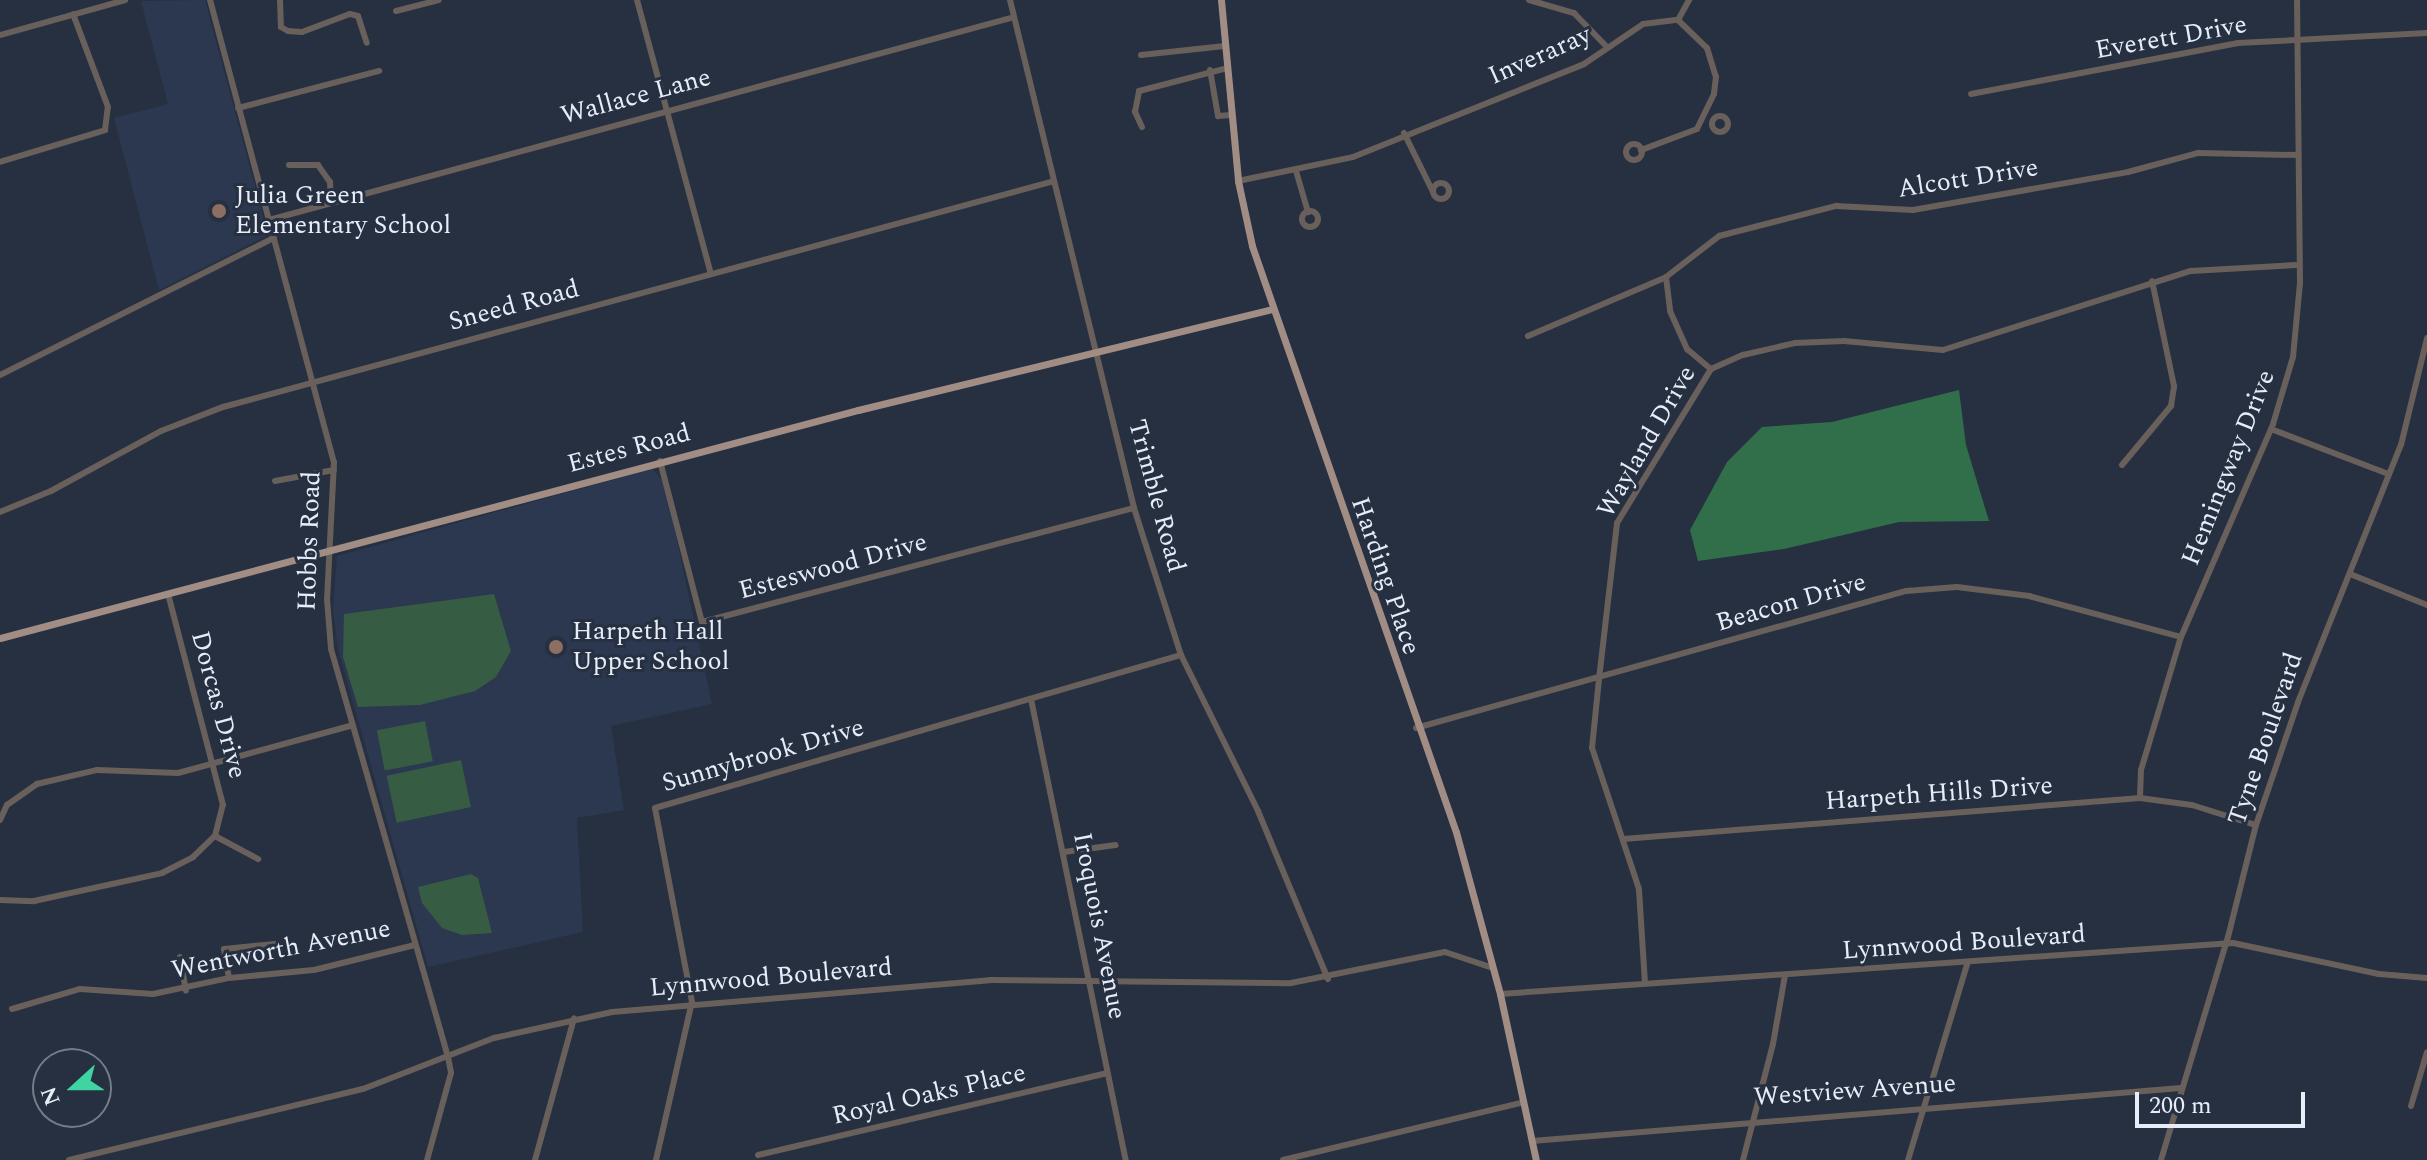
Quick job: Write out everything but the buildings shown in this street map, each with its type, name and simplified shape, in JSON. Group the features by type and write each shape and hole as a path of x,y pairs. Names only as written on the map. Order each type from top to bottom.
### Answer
{"main road":[{"name":"Harding Place","path":"1221,0 1238,181 1271,309 1416,728 1456,832 1490,967 1500,994 1536,1160"},
{"name":"Estes Road","path":"0,638 660,461 1271,309"}],"street":[{"path":"0,35 125,0"},
{"name":"Hobbs Road","path":"210,0 334,470 327,625 448,1057"},
{"path":"280,0 281,27 288,31 302,32 350,14 358,16 367,43"},
{"path":"396,11 439,0"},
{"path":"637,0 711,274"},
{"name":"Trimble Road","path":"1010,0 1134,508 1181,655 1258,811 1328,979"},
{"path":"1529,0 1574,13 1607,47"},
{"path":"1641,150 1684,136 1705,115 1716,77 1707,48 1678,20 1689,0"},
{"name":"Hemingway Drive","path":"2140,798 2141,770 2181,637 2271,429 2295,344 2300,283 2296,265 2297,0"},
{"path":"0,162 105,130 108,107 73,14"},
{"name":"Wallace Lane","path":"269,220 1014,17"},
{"name":"Inveraray","path":"1238,181 1353,157 1404,133 1584,64 1643,24 1678,20"},
{"name":"Everett Drive","path":"1971,94 2238,43 2427,33"},
{"path":"1141,55 1225,46"},
{"path":"1142,127 1135,112 1139,91 1227,68"},
{"path":"1210,70 1218,116 1231,115"},
{"path":"238,108 379,71"},
{"path":"1705,115 1713,120"},
{"path":"1404,133 1433,192"},
{"name":"Alcott Drive","path":"1528,336 1666,277 1719,236 1836,206 1907,210 2128,172 2198,153 2297,155"},
{"path":"289,165 318,165 330,182 331,202"},
{"path":"1296,171 1308,212"},
{"name":"Sneed Road","path":"0,512 51,491 180,422 313,381 1054,181"},
{"path":"0,375 274,238"},
{"name":"Wayland Drive","path":"1645,983 1639,889 1592,748 1599,679 1617,523 1711,369 1743,355 1795,343 1844,341 1943,350 2191,271 2296,265"},
{"path":"1666,277 1670,311 1687,349 1711,369"},
{"path":"2122,465 2171,406 2174,386 2152,281"},
{"name":"Tyne Boulevard","path":"2161,1160 2256,825 2388,474 2425,362 2427,338"},
{"path":"2271,429 2388,474"},
{"name":"Esteswood Drive","path":"660,461 702,622 1134,508"},
{"path":"275,481 334,470"},
{"path":"2350,574 2427,605"},
{"name":"Beacon Drive","path":"1416,728 1911,591 1958,587 2029,596 2181,637"},
{"name":"Dorcas Drive","path":"168,594 223,805 215,836"},
{"name":"Sunnybrook Drive","path":"656,1160 692,1002 655,808 1181,655"},
{"name":"Iroquois Avenue","path":"1031,699 1126,1160"},
{"path":"0,820 7,805 37,784 97,770 178,773 353,725"},
{"name":"Harpeth Hills Drive","path":"1623,839 2140,798 2192,805 2256,825"},
{"path":"0,900 34,901 162,873 193,857 215,836 258,859"},
{"path":"1064,852 1116,845"},
{"path":"229,978 224,949 275,944"},
{"name":"Wentworth Avenue","path":"12,1009 80,989 153,994 186,990 229,978 314,970 415,945"},
{"name":"Lynnwood Boulevard","path":"1500,994 2223,945 2294,954 2379,974 2427,978"},
{"name":"Lynnwood Boulevard","path":"69,1160 363,1089 497,1037 574,1018 692,1002 989,980 1328,979 1439,952 1467,955 1490,967"},
{"path":"180,957 186,990"},
{"path":"1908,1160 1967,964"},
{"path":"1743,1160 1785,975"},
{"path":"535,1160 574,1018"},
{"path":"2411,1106 2427,1052"},
{"path":"427,1160 451,1073 448,1057"},
{"name":"Royal Oaks Place","path":"758,1155 1108,1073"},
{"name":"Westview Avenue","path":"1532,1141 1754,1119 2181,1088"},
{"path":"1283,1160 1524,1102"}],"shaded area":[{"path":"205,0 268,235 159,290 114,118 168,104 141,1"},
{"path":"652,469 662,480 670,508 712,704 611,726 624,810 577,818 583,932 428,967 338,649 333,610 337,556"}],"green space":[{"path":"1959,390 1966,445 1989,521 1899,522 1784,549 1698,561 1690,530 1727,462 1762,427 1832,422"},
{"path":"494,594 511,651 496,677 475,691 420,705 358,707 343,657 344,614"},
{"path":"425,721 433,761 385,771 377,730"},
{"path":"461,760 471,807 397,823 387,776"},
{"path":"471,874 478,878 492,933 462,935 442,928 422,903 418,887"}],"place":[{"name":"Julia Green Elementary School","path":"219,211"},
{"name":"Harpeth Hall Upper School","path":"556,647"}]}
